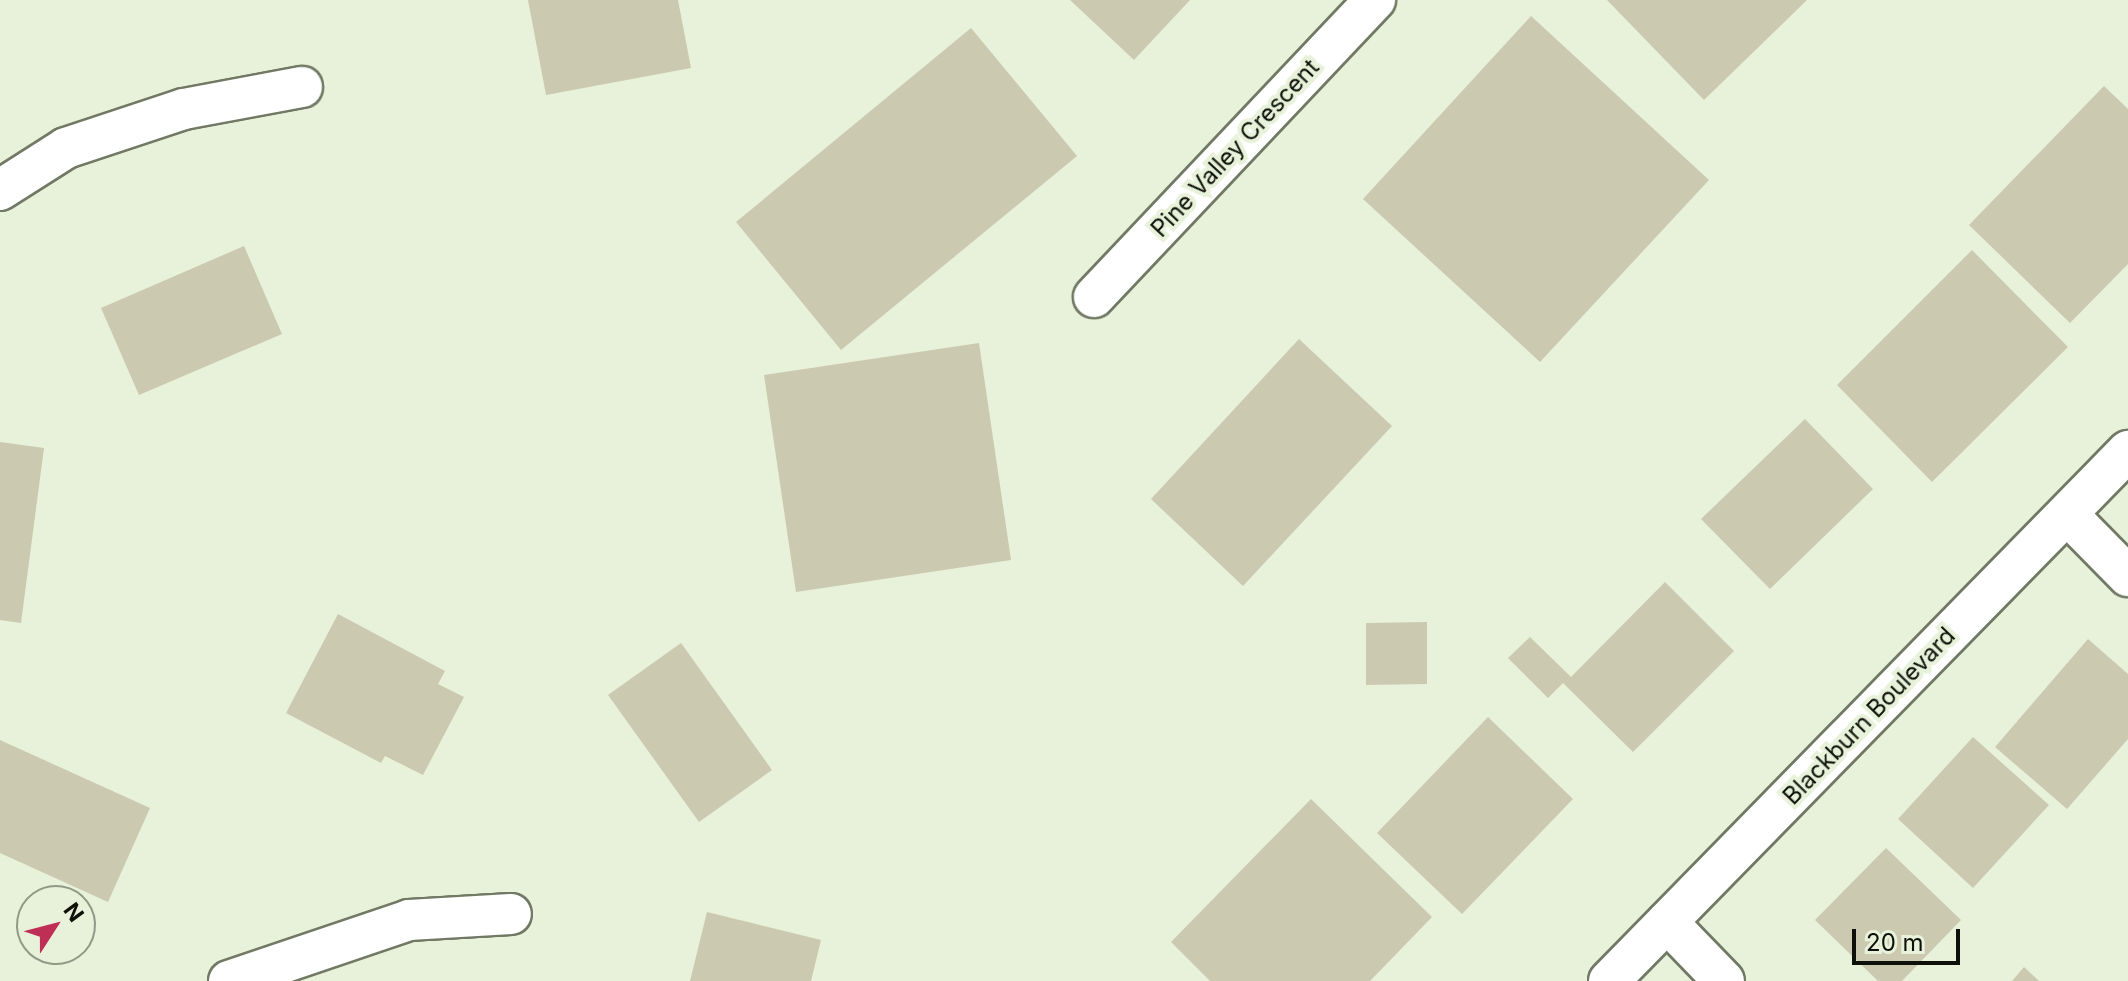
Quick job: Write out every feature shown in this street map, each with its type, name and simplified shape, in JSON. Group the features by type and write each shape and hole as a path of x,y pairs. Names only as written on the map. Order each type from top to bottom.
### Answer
{"street":[{"name":"Pine Valley Crescent","path":"1094,297 1375,0"},
{"path":"0,190 66,148 184,109 302,87"},
{"name":"Blackburn Boulevard","path":"1609,981 2128,451"},
{"path":"2067,514 2128,576"},
{"path":"229,981 409,920 511,914"},
{"path":"1667,922 1724,981"}],"building":[{"path":"528,0 678,0 691,68 546,95"},
{"path":"1070,0 1190,0 1134,60"},
{"path":"1607,0 1807,0 1704,100"},
{"path":"1531,16 1709,180 1540,362 1363,199"},
{"path":"971,28 1077,156 841,350 736,222"},
{"path":"2104,86 2128,109 2128,264 2070,323 1969,225"},
{"path":"244,246 282,334 139,395 101,308"},
{"path":"1972,250 2068,347 1932,482 1837,385"},
{"path":"1299,339 1392,426 1243,586 1151,499"},
{"path":"979,343 1011,560 796,592 764,375"},
{"path":"1805,419 1873,489 1770,589 1701,519"},
{"path":"0,442 44,448 21,623 0,620"},
{"path":"1665,582 1734,651 1633,752 1563,683 1548,698 1508,658 1530,637 1571,677"},
{"path":"338,614 445,671 438,684 464,697 423,775 385,756 381,763 286,713"},
{"path":"1427,622 1427,684 1366,685 1366,623"},
{"path":"2088,639 2128,674 2128,739 2067,809 1995,747"},
{"path":"681,643 772,770 699,822 608,695"},
{"path":"1488,717 1573,799 1462,914 1377,833"},
{"path":"1973,737 2049,805 1973,888 1898,819"},
{"path":"0,740 150,808 108,902 96,897 96,885 71,885 0,853"},
{"path":"1311,799 1432,917 1370,981 1210,981 1171,942"},
{"path":"1886,848 1961,920 1902,981 1878,981 1815,920"},
{"path":"707,912 821,940 811,981 690,981"},
{"path":"2024,967 2039,981 2012,981"}]}
